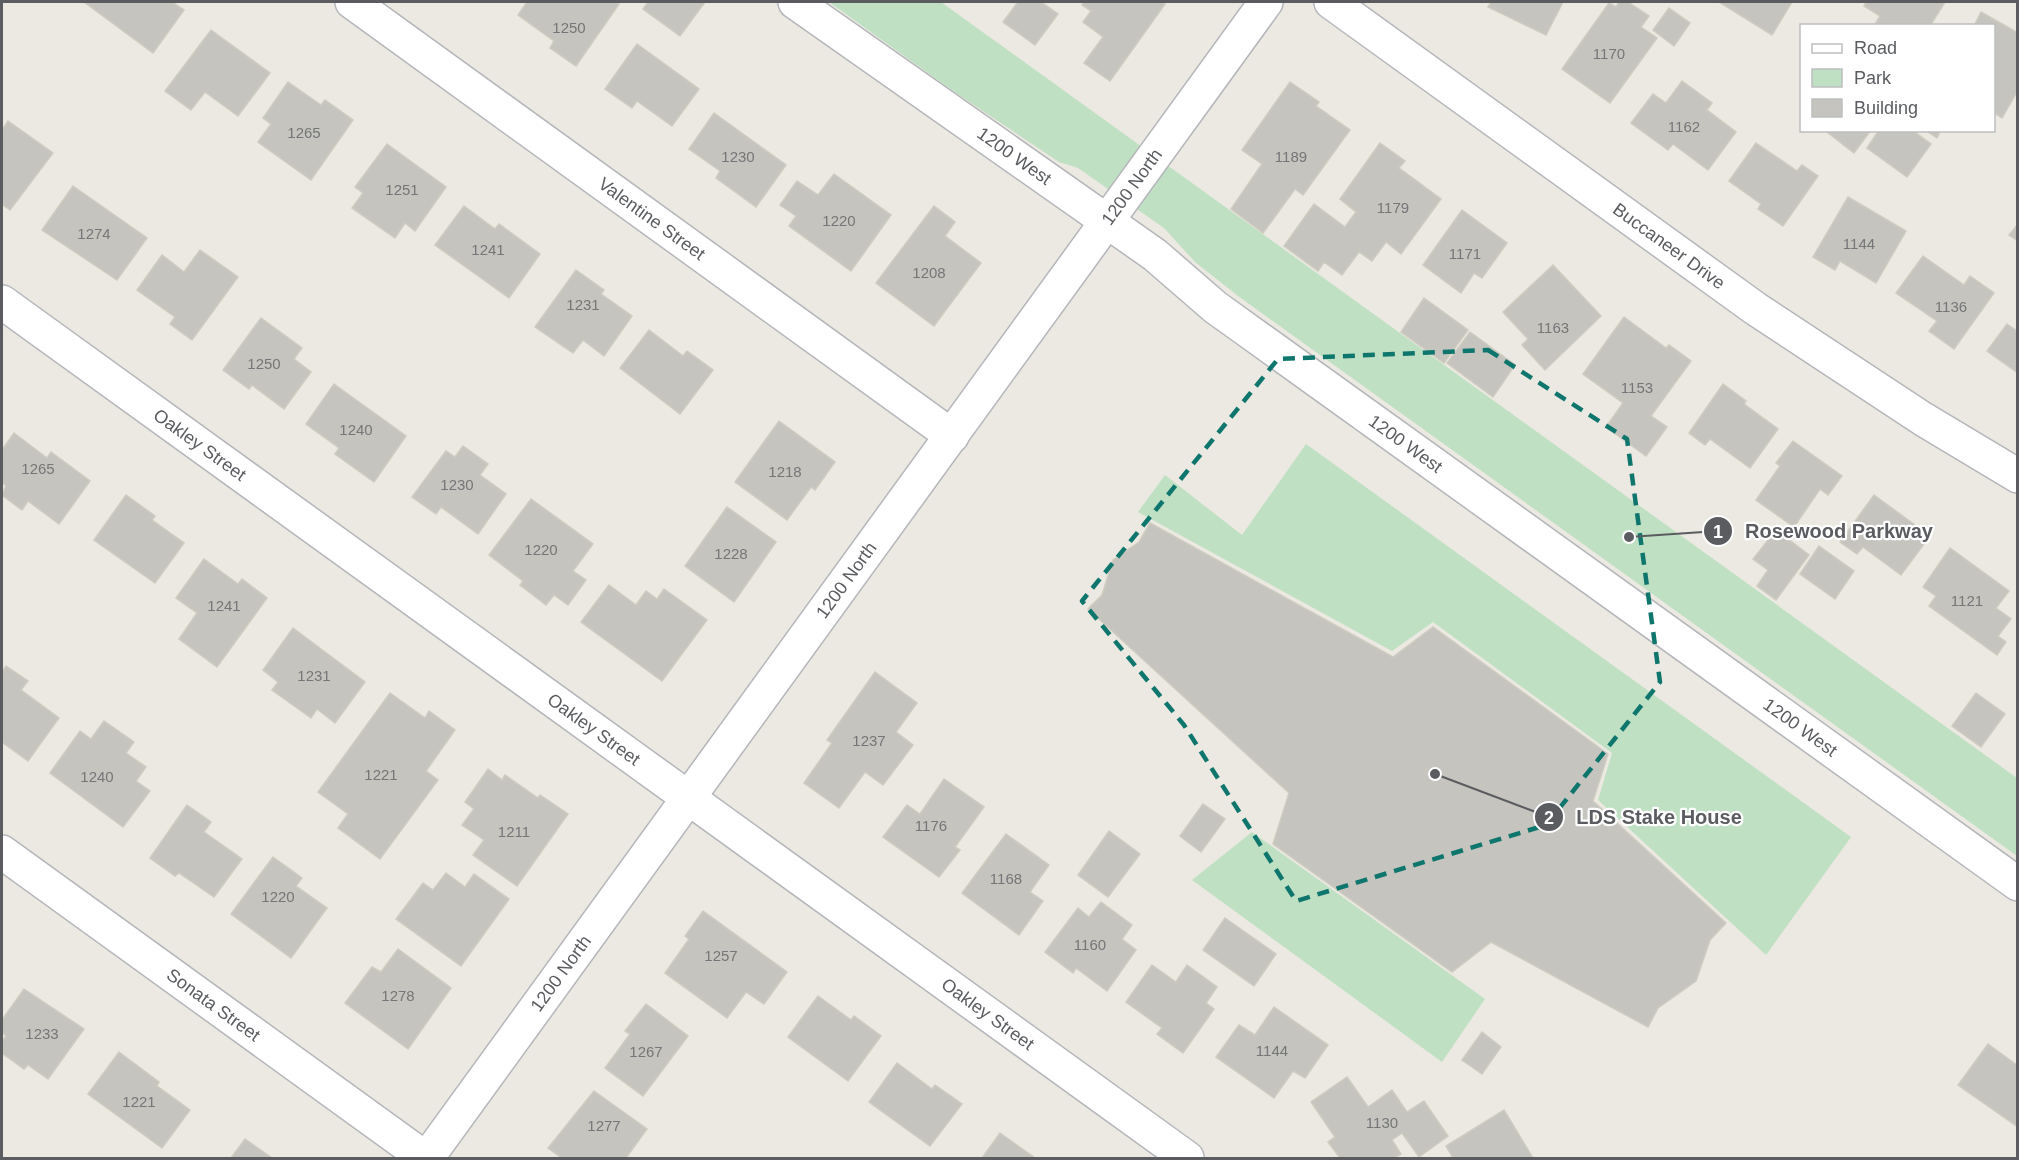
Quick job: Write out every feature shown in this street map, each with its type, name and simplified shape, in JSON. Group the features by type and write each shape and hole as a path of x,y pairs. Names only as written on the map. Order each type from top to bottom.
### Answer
{"street":[{"name":"Valentine Street","path":"352,2 952,436"},
{"name":"1200 West","path":"795,2 935,102 1010,150 1108,220 1155,255 1215,307 2018,884"},
{"name":"1200 North","path":"426,1158 1266,2"},
{"name":"Buccaneer Drive","path":"1331,2 1756,309 1923,419 2018,476"},
{"name":"Oakley Street","path":"2,302 1187,1158"},
{"name":"Sonata Street","path":"2,852 426,1158"}],"highlighted area":[{"path":"1488,350 1627,439 1660,682 1546,825 1296,901 1184,725 1082,601 1278,359"}],"green space":[{"path":"829,2 941,2 2017,778 2017,856 1238,296 1195,262 1164,228 1078,168 1059,162 953,91"},
{"path":"1306,444 1851,837 1766,955 1598,800 1612,753 1433,622 1392,651 1138,512 1165,475 1242,535"},
{"path":"1252,832 1485,999 1442,1062 1192,880"}],"building":[{"path":"84,2 172,2 184,10 153,53"},
{"path":"527,2 615,2 619,4 576,66 550,48 554,41 518,15"},
{"path":"648,2 705,2 680,36 643,9"},
{"path":"1018,2 1041,2 1058,14 1035,45 1003,22"},
{"path":"1084,2 1161,2 1165,4 1110,81 1084,63 1103,37 1083,22 1091,11 1082,5"},
{"path":"1491,2 1563,2 1546,35 1488,7"},
{"path":"1619,2 1628,2 1649,16 1641,27 1657,38 1610,103 1562,69 1609,3 1616,7"},
{"path":"1719,2 1792,2 1772,35"},
{"path":"1866,2 1945,2 1931,24 1875,24 1880,16 1864,6"},
{"path":"1669,8 1690,23 1674,46 1653,30"},
{"path":"1981,12 2018,33 2018,90 2002,118 1995,114 1995,24 1975,24"},
{"path":"211,30 270,73 238,116 205,92 191,110 165,91"},
{"path":"637,44 699,89 672,126 637,101 632,108 605,89"},
{"path":"1682,81 1712,103 1707,110 1736,132 1708,170 1673,144 1668,150 1631,123 1653,94 1666,103"},
{"path":"288,82 321,105 325,100 353,120 311,180 258,142 271,124 263,118"},
{"path":"1290,82 1319,102 1316,106 1350,130 1303,195 1295,189 1263,233 1231,209 1262,164 1242,150"},
{"path":"714,113 786,165 756,207 716,178 720,171 689,149"},
{"path":"8,121 53,153 10,210 2,204 2,130"},
{"path":"1827,132 1870,132 1854,153"},
{"path":"1878,132 1915,132 1931,144 1907,177 1867,148"},
{"path":"1928,132 1940,132 1937,138"},
{"path":"1380,143 1405,161 1399,168 1441,199 1401,254 1386,242 1372,261 1359,252 1342,275 1324,262 1318,271 1284,246 1314,204 1345,227 1356,212 1340,199"},
{"path":"1756,143 1797,171 1802,165 1818,176 1783,226 1758,209 1761,204 1729,181"},
{"path":"387,144 446,187 415,231 405,223 395,238 352,208 363,193 355,187"},
{"path":"834,174 891,215 851,271 789,226 796,216 780,205 797,181 818,195"},
{"path":"73,186 147,238 117,280 42,230"},
{"path":"1848,197 1906,231 1876,283 1840,261 1835,270 1813,257"},
{"path":"464,206 495,229 499,224 540,254 509,298 435,245"},
{"path":"934,206 955,222 945,236 981,263 934,326 876,283"},
{"path":"1462,210 1507,243 1482,278 1474,273 1461,293 1423,265"},
{"path":"2018,224 2018,241 2009,235"},
{"path":"200,250 238,277 192,340 170,324 175,317 137,290 162,255 184,272"},
{"path":"1923,256 1964,285 1970,276 1994,293 1954,349 1929,331 1937,321 1896,293"},
{"path":"1553,265 1601,316 1545,370 1522,345 1528,339 1503,312"},
{"path":"576,270 604,290 601,294 632,316 604,356 583,340 573,353 535,327"},
{"path":"1424,298 1468,330 1444,363 1401,332"},
{"path":"1624,317 1666,348 1669,345 1691,361 1651,416 1667,427 1646,456 1606,427 1623,403 1583,374"},
{"path":"261,318 302,348 294,359 311,372 284,409 252,385 249,389 223,370"},
{"path":"2007,324 2018,332 2018,373 1987,351"},
{"path":"649,330 683,356 687,351 713,370 680,414 620,368"},
{"path":"1470,332 1515,365 1493,397 1447,363"},
{"path":"334,384 406,436 374,482 335,454 339,448 306,424"},
{"path":"1723,384 1746,401 1744,404 1778,429 1750,468 1710,439 1705,445 1689,433"},
{"path":"779,421 835,462 815,490 811,487 787,520 735,482"},
{"path":"14,433 47,458 51,452 90,481 59,524 28,501 22,510 2,495 6,486 2,482 2,450"},
{"path":"1793,441 1842,476 1828,495 1820,489 1794,527 1756,500 1780,466 1776,463"},
{"path":"463,446 488,464 480,475 506,494 478,534 441,507 436,514 412,497 446,451 455,457"},
{"path":"126,495 155,516 152,520 184,543 155,583 94,540"},
{"path":"1874,495 1930,536 1901,575 1863,547 1857,554 1840,542"},
{"path":"531,499 593,544 573,571 586,580 568,605 554,595 546,605 520,585 523,581 489,555"},
{"path":"727,507 776,542 734,602 685,566"},
{"path":"1150,523 1393,657 1433,627 1608,754 1593,801 1726,923 1710,940 1696,981 1658,1008 1648,1027 1491,942 1452,972 1273,844 1289,793 1088,609 1102,595 1113,560 1139,542"},
{"path":"1776,530 1809,555 1776,600 1757,586 1768,570 1753,559"},
{"path":"1819,546 1854,571 1835,599 1800,574"},
{"path":"1950,548 2009,591 1996,608 2011,619 1998,636 2006,642 1997,655 1929,606 1936,596 1923,587"},
{"path":"204,559 238,584 242,579 267,598 217,667 179,639 197,613 176,598"},
{"path":"609,585 636,605 646,591 657,599 664,589 707,620 662,681 581,622"},
{"path":"293,628 365,682 335,723 317,709 311,718 272,690 278,682 263,670"},
{"path":"6,666 28,681 21,690 59,718 28,761 2,742 2,672"},
{"path":"875,672 917,703 896,732 913,745 883,785 865,772 839,808 804,783 832,743 827,740"},
{"path":"390,693 425,718 429,711 455,730 426,771 438,780 380,859 338,828 348,814 318,792"},
{"path":"1976,693 2005,714 1981,747 1952,726"},
{"path":"104,721 134,742 126,753 146,767 136,781 150,791 123,827 50,773 80,731 91,739"},
{"path":"488,769 502,780 505,775 538,798 540,795 568,814 517,886 473,855 484,840 462,825 474,809 465,802"},
{"path":"944,779 984,807 955,847 960,850 939,877 883,837 907,805 920,814"},
{"path":"1203,804 1225,819 1201,852 1180,836"},
{"path":"187,805 211,822 204,832 242,859 214,897 179,873 175,876 150,858"},
{"path":"1109,831 1140,854 1108,897 1078,875"},
{"path":"1006,834 1049,865 1030,892 1043,901 1019,935 962,893"},
{"path":"273,857 302,878 296,886 327,908 291,958 231,914"},
{"path":"446,873 465,887 474,874 509,899 461,966 396,919 423,883 433,890"},
{"path":"1101,902 1132,925 1122,939 1136,950 1107,991 1076,968 1073,973 1045,952 1078,908 1089,917"},
{"path":"703,911 787,972 764,1004 746,992 727,1018 665,973 689,939 685,936"},
{"path":"1225,918 1276,954 1254,986 1203,950"},
{"path":"398,949 451,988 408,1049 345,1003 372,967 381,972"},
{"path":"1152,965 1176,982 1187,965 1217,987 1206,1003 1214,1009 1183,1053 1157,1034 1162,1028 1126,1002"},
{"path":"24,989 84,1029 48,1079 28,1065 24,1069 2,1053 2,1042 6,1036 2,1032 2,1020"},
{"path":"818,996 851,1020 854,1016 881,1036 848,1081 788,1037"},
{"path":"646,1004 688,1036 643,1096 605,1068 630,1034 625,1031"},
{"path":"1274,1007 1328,1045 1305,1078 1293,1071 1274,1098 1216,1057 1239,1025 1255,1035"},
{"path":"1482,1032 1501,1047 1482,1074 1462,1060"},
{"path":"1988,1044 2018,1066 2018,1127 1958,1085"},
{"path":"119,1052 159,1082 157,1086 190,1110 162,1148 88,1094"},
{"path":"897,1063 932,1089 935,1085 962,1104 930,1146 869,1102"},
{"path":"1347,1077 1368,1107 1392,1090 1407,1112 1424,1101 1448,1136 1419,1157 1402,1133 1392,1140 1401,1154 1394,1158 1340,1158 1328,1142 1335,1137 1311,1102"},
{"path":"594,1091 647,1129 626,1158 562,1158 548,1148"},
{"path":"1504,1110 1533,1158 1453,1158 1446,1146"},
{"path":"1000,1133 1035,1158 982,1158"},
{"path":"245,1139 272,1158 231,1158"}],"place":[{"name":"Rosewood Parkway","path":"1629,537"},
{"name":"LDS Stake House","path":"1435,774"}]}
